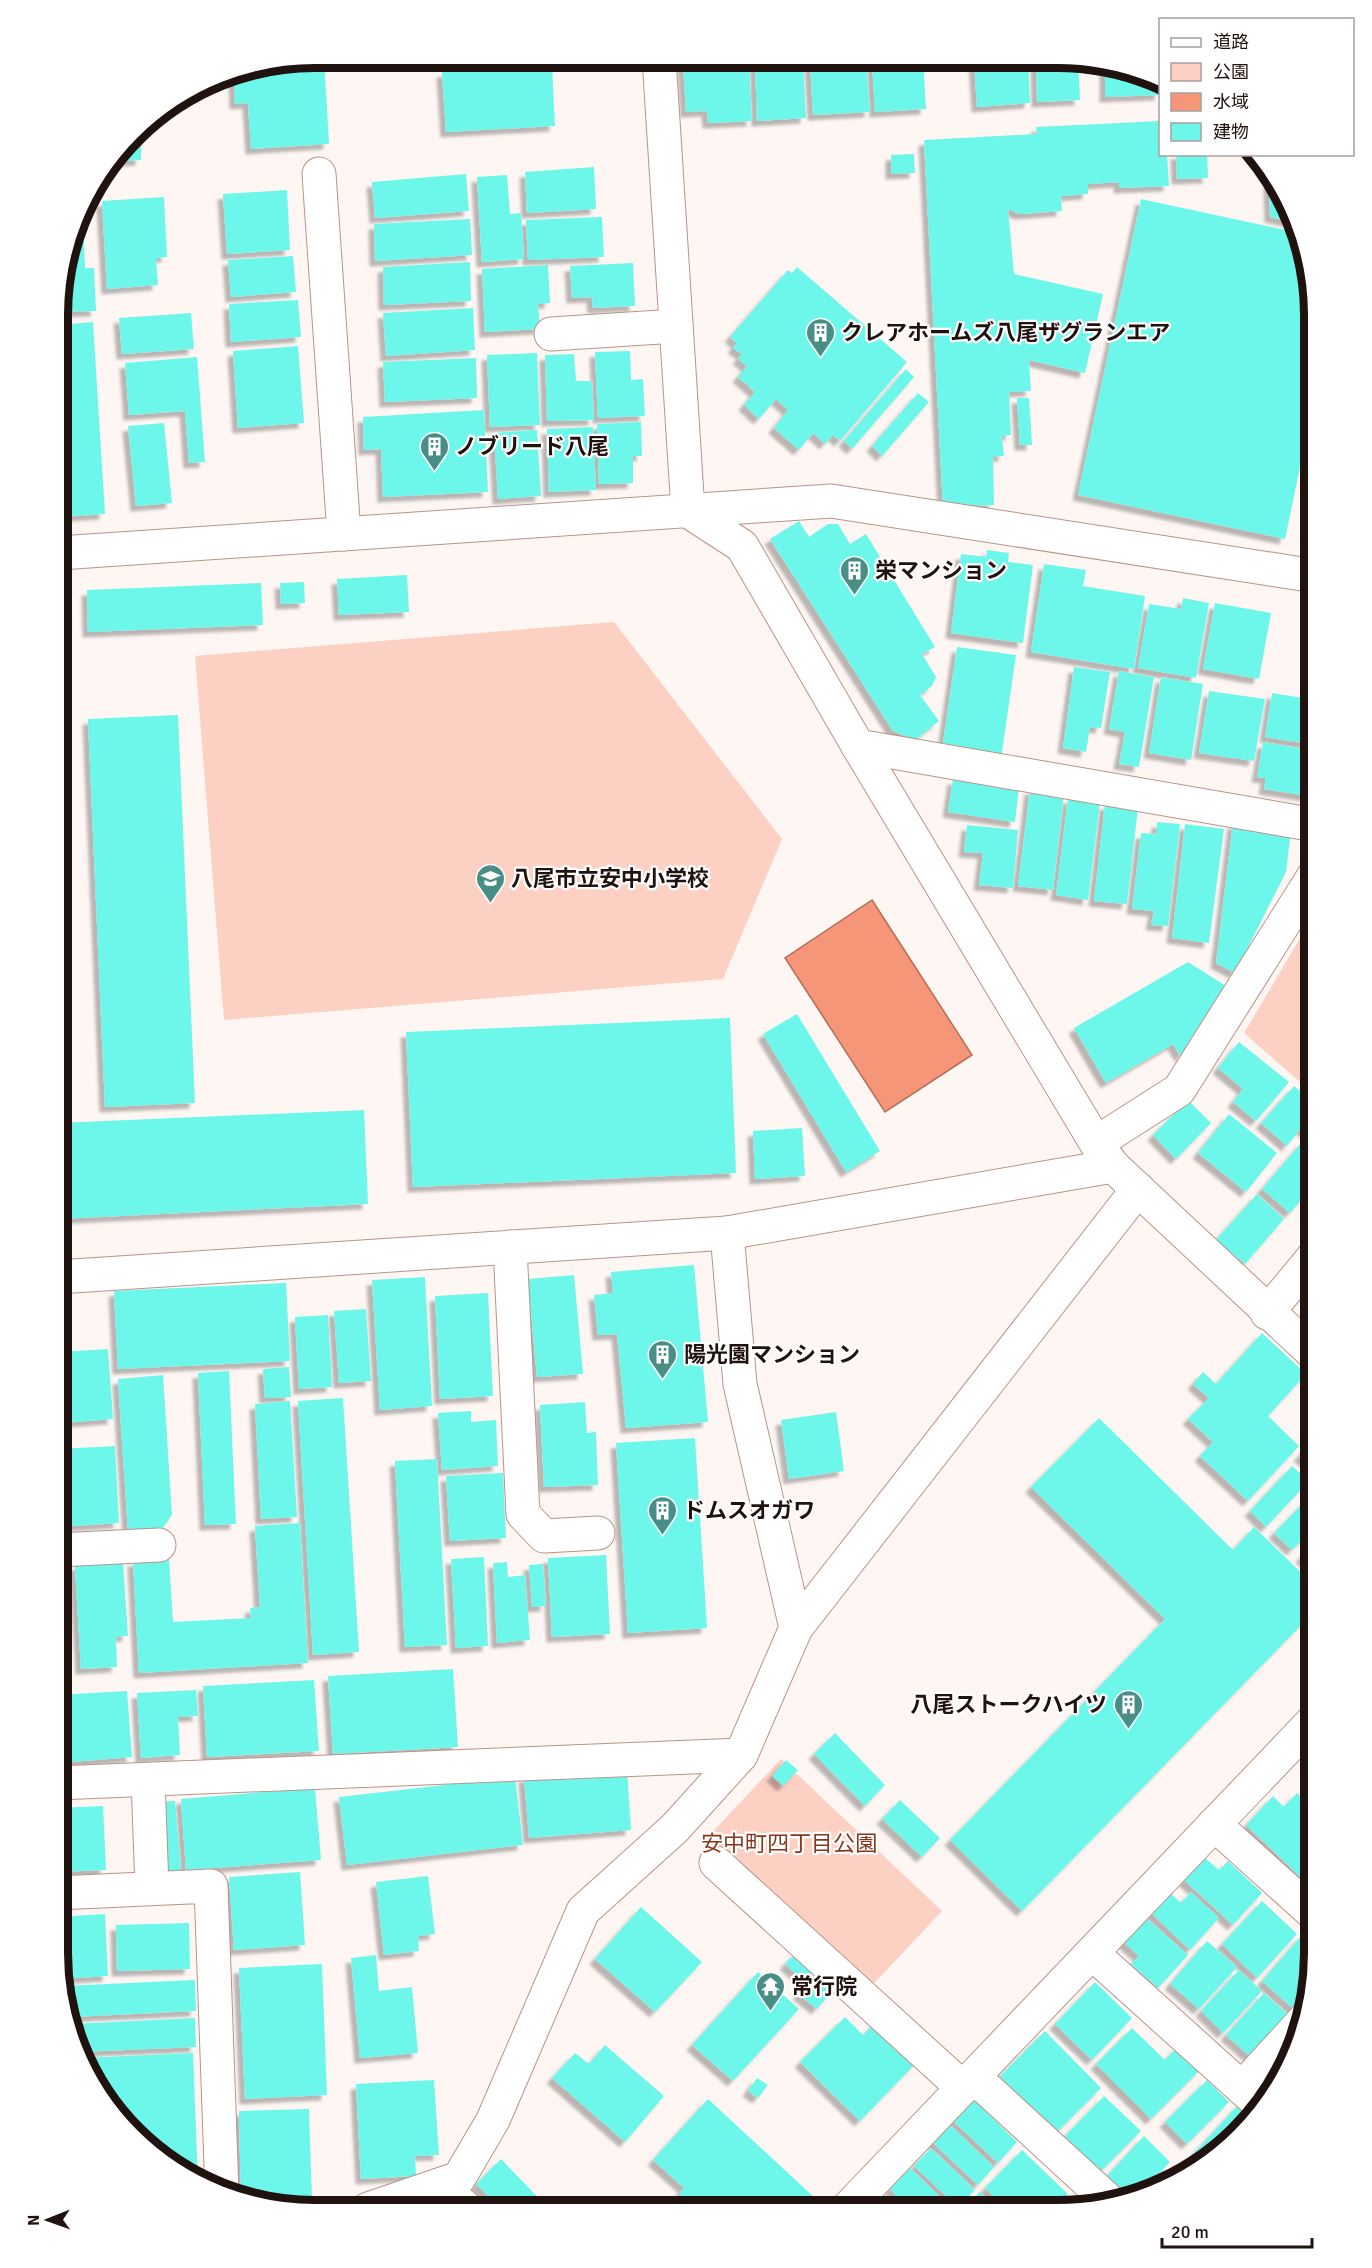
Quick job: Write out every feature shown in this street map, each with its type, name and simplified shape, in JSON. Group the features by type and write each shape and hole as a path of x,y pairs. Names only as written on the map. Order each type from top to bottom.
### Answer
{"street":[{"path":"661,68 688,511"},
{"path":"320,174 344,534"},
{"path":"551,334 676,326"},
{"path":"68,552 831,501 1304,574"},
{"path":"688,511 742,546 858,746 1105,1155 1267,1313 1304,1345"},
{"path":"858,746 1304,823"},
{"path":"68,1276 727,1233 1105,1155 1179,1090 1304,891"},
{"path":"395,2200 459,2178 493,2120 583,1911 675,1828 741,1755 796,1628 1138,1189"},
{"path":"727,1233 740,1384 796,1628"},
{"path":"510,1247 523,1514 544,1536 598,1533"},
{"path":"1267,1313 1304,1268"},
{"path":"68,1549 159,1545"},
{"path":"856,2200 1304,1730"},
{"path":"68,1784 741,1755"},
{"path":"148,1780 152,1888"},
{"path":"1214,1824 1304,1905"},
{"path":"716,1863 1097,2197"},
{"path":"68,1892 211,1886 222,2183"},
{"path":"1092,1953 1253,2098 1286,2048"},
{"path":"439,2185 456,2200"}],"green space":[{"path":"614,622 782,839 723,979 224,1020 195,656"},
{"path":"1304,932 1304,1085 1244,1033"},
{"name":"安中町四丁目公園","path":"781,1759 942,1911 866,1992 704,1841"}],"water":[{"path":"872,900 972,1055 885,1112 785,958"}],"building":[{"path":"325,68 329,144 251,149 248,103 235,104 234,81 267,72"},
{"path":"552,68 555,126 446,132 442,72"},
{"path":"683,68 749,68 752,121 708,123 707,111 686,112"},
{"path":"755,68 803,68 806,118 757,121"},
{"path":"810,68 867,68 870,112 813,115"},
{"path":"873,68 924,68 926,109 875,112"},
{"path":"975,68 1028,68 1030,103 977,107"},
{"path":"1036,68 1078,69 1080,100 1037,102"},
{"path":"1105,72 1159,89 1159,95 1105,97"},
{"path":"1159,121 1159,156 1167,156 1169,186 1119,188 1119,182 1088,184 1088,194 1061,196 1062,211 1020,214 1008,209 1014,274 1103,294 1085,373 1029,360 1031,391 1009,392 1011,435 1002,436 1004,456 993,457 994,505 943,507 924,140 1037,134 1036,127"},
{"path":"141,139 141,160 121,161"},
{"path":"914,154 915,173 891,174 891,155"},
{"path":"1176,156 1207,156 1208,178 1177,179"},
{"path":"594,167 596,209 527,213 525,172"},
{"path":"466,174 469,211 375,218 372,182"},
{"path":"507,175 510,214 521,213 524,259 482,262 477,177"},
{"path":"1269,188 1286,221 1270,217"},
{"path":"287,190 290,250 227,254 223,194"},
{"path":"164,197 167,257 156,258 158,285 107,289 102,201"},
{"path":"1141,199 1290,231 1300,267 1304,299 1304,448 1285,539 1078,495"},
{"path":"602,217 604,257 528,260 526,220"},
{"path":"470,219 472,255 375,261 374,224"},
{"path":"83,228 85,268 94,268 96,311 68,312 72,267"},
{"path":"293,256 296,292 231,297 228,260"},
{"path":"470,262 471,301 384,305 383,267"},
{"path":"633,263 635,306 593,308 592,297 572,298 570,266"},
{"path":"548,265 550,303 538,304 540,329 485,332 482,269"},
{"name":"クレアホームズ八尾ザグランエア","path":"797,267 907,362 840,441 833,435 825,444 813,433 799,450 774,428 788,410 776,399 759,419 744,405 755,392 738,377 747,366 738,359 742,354 733,348 737,343 730,337 788,270 792,273"},
{"path":"298,300 301,337 231,342 229,304"},
{"path":"473,308 475,350 386,356 383,313"},
{"path":"191,313 194,349 122,354 119,318"},
{"path":"93,322 105,514 68,516 68,324"},
{"path":"298,346 304,423 238,428 233,351"},
{"path":"630,351 631,380 643,379 645,416 598,418 595,352"},
{"path":"537,353 540,425 490,427 487,355"},
{"path":"574,354 576,381 592,381 594,420 547,421 545,355"},
{"path":"197,357 205,462 189,463 185,411 129,415 125,363"},
{"path":"476,358 477,398 385,402 383,362"},
{"path":"906,369 914,377 852,449 844,441"},
{"path":"918,393 929,402 882,456 872,446"},
{"path":"1017,398 1029,398 1032,445 1020,445"},
{"name":"ノブリード八尾","path":"484,410 488,492 383,497 381,449 364,450 363,417"},
{"path":"641,422 642,456 633,456 633,483 599,484 597,424"},
{"path":"164,423 172,503 136,506 128,426"},
{"path":"593,427 596,490 549,492 547,429"},
{"path":"537,430 541,496 498,499 494,433"},
{"name":"栄マンション","path":"799,521 809,537 828,524 838,524 850,544 866,534 935,647 922,654 936,677 932,686 920,695 939,721 915,740 893,731 770,539"},
{"path":"987,550 1009,553 1008,562 1033,565 1023,643 951,633 961,554 986,557"},
{"path":"1044,564 1086,570 1083,586 1145,596 1134,669 1031,652"},
{"path":"407,575 409,612 339,615 337,579"},
{"path":"304,582 305,603 281,604 280,583"},
{"path":"261,583 263,625 88,632 87,590"},
{"path":"1183,598 1209,603 1196,678 1138,668 1149,604 1181,609"},
{"path":"1215,603 1271,613 1259,679 1203,669"},
{"path":"957,647 1016,655 1001,759 942,750"},
{"path":"1074,667 1110,672 1101,728 1090,727 1086,752 1063,748"},
{"path":"1119,671 1154,677 1139,767 1119,764 1125,732 1109,729"},
{"path":"1161,677 1203,684 1191,760 1149,753"},
{"path":"1209,691 1265,699 1254,761 1199,753"},
{"path":"1272,693 1304,698 1304,743 1265,737"},
{"path":"178,715 195,1103 105,1107 88,719"},
{"path":"1263,742 1304,749 1304,795 1264,789 1266,778 1257,777"},
{"path":"953,779 1019,789 1015,822 948,812"},
{"path":"1030,789 1064,793 1053,890 1018,886"},
{"path":"1068,798 1100,802 1088,900 1056,895"},
{"path":"1105,804 1138,808 1127,904 1094,901"},
{"path":"1157,822 1180,824 1168,926 1151,925 1154,911 1132,909 1141,833 1156,834"},
{"path":"1233,823 1291,831 1286,872 1235,973 1216,963"},
{"path":"1185,824 1224,829 1209,943 1172,938"},
{"path":"967,825 1018,830 1013,888 979,885 983,853 964,852"},
{"path":"1188,962 1226,986 1181,1057 1173,1044 1106,1083 1074,1028"},
{"path":"797,1014 880,1151 846,1172 763,1034"},
{"path":"730,1018 736,1173 413,1187 406,1032"},
{"path":"1239,1042 1289,1082 1256,1121 1233,1102 1243,1089 1218,1068"},
{"path":"1294,1086 1304,1095 1304,1131 1301,1128 1287,1146 1261,1123"},
{"path":"1188,1100 1211,1123 1176,1159 1153,1135"},
{"path":"364,1110 368,1204 68,1219 68,1123"},
{"path":"1229,1114 1277,1153 1246,1192 1198,1153"},
{"path":"802,1128 805,1176 755,1179 753,1131"},
{"path":"1302,1142 1304,1144 1304,1197 1290,1213 1262,1189"},
{"path":"1257,1194 1284,1219 1245,1264 1216,1240"},
{"name":"陽光園マンション","path":"694,1265 708,1422 626,1428 617,1334 598,1335 594,1295 613,1293 611,1272"},
{"path":"574,1275 583,1374 537,1377 528,1279"},
{"path":"425,1277 432,1406 380,1410 372,1280"},
{"path":"286,1283 290,1361 118,1369 114,1291"},
{"path":"488,1293 493,1396 440,1399 435,1296"},
{"path":"366,1309 371,1381 339,1383 334,1311"},
{"path":"328,1315 332,1387 299,1389 295,1317"},
{"path":"1262,1333 1304,1372 1304,1376 1268,1416 1299,1446 1248,1501 1200,1456 1213,1442 1188,1419 1209,1398 1193,1384 1203,1372 1216,1384"},
{"path":"108,1349 113,1419 68,1423 68,1351"},
{"path":"289,1367 291,1397 265,1398 263,1369"},
{"path":"229,1371 236,1524 205,1525 198,1373"},
{"path":"163,1375 172,1515 162,1529 128,1531 118,1379"},
{"path":"343,1398 359,1652 313,1655 298,1401"},
{"path":"290,1401 297,1517 261,1519 255,1404"},
{"path":"585,1402 587,1433 596,1432 598,1485 544,1487 540,1405"},
{"path":"471,1411 471,1422 496,1420 498,1466 442,1470 438,1413"},
{"path":"836,1412 844,1471 789,1479 781,1420"},
{"name":"八尾ストークハイツ","path":"1099,1418 1233,1550 1254,1527 1304,1575 1304,1622 1022,1911 950,1840 1165,1619 1031,1487"},
{"name":"ドムスオガワ","path":"695,1438 707,1628 628,1633 616,1443"},
{"path":"115,1446 119,1523 68,1526 68,1448"},
{"path":"1304,1451 1304,1460 1299,1456"},
{"path":"437,1459 447,1645 405,1647 395,1461"},
{"path":"1292,1466 1304,1477 1304,1486 1266,1527 1250,1511"},
{"path":"503,1473 506,1538 450,1541 446,1476"},
{"path":"1304,1502 1304,1538 1292,1550 1274,1533"},
{"path":"300,1523 308,1663 139,1673 133,1561 169,1559 173,1622 251,1618 250,1608 260,1607 255,1526"},
{"path":"606,1555 610,1634 552,1637 548,1558"},
{"path":"484,1557 488,1646 456,1648 451,1559"},
{"path":"123,1562 128,1636 116,1637 117,1667 81,1669 75,1565"},
{"path":"507,1562 508,1577 525,1575 530,1640 497,1643 493,1563"},
{"path":"543,1564 546,1606 532,1607 529,1565"},
{"path":"453,1669 458,1747 333,1754 328,1676"},
{"path":"314,1680 319,1751 207,1757 203,1686"},
{"path":"196,1690 198,1716 178,1717 180,1755 141,1758 137,1693"},
{"path":"127,1691 132,1757 68,1762 68,1694"},
{"path":"835,1733 885,1785 865,1806 814,1754"},
{"path":"786,1760 798,1770 783,1786 772,1776"},
{"path":"627,1769 631,1830 529,1838 524,1777"},
{"path":"515,1777 523,1845 347,1865 339,1797"},
{"path":"315,1788 321,1860 186,1870 181,1799"},
{"path":"1297,1793 1304,1800 1304,1880 1246,1825 1273,1796 1284,1807"},
{"path":"900,1800 940,1838 922,1857 882,1819"},
{"path":"175,1801 181,1870 163,1872 157,1802"},
{"path":"103,1806 106,1870 68,1872 68,1808"},
{"path":"1204,1857 1219,1870 1228,1861 1262,1893 1233,1925 1184,1880"},
{"path":"300,1872 305,1945 234,1950 229,1877"},
{"path":"428,1876 435,1934 418,1936 419,1951 384,1955 376,1882"},
{"path":"1167,1890 1181,1903 1191,1892 1219,1918 1190,1950 1148,1910"},
{"path":"1262,1901 1297,1934 1257,1978 1222,1944"},
{"path":"641,1907 702,1962 655,2012 595,1959"},
{"path":"105,1914 108,1976 69,1979 68,1916"},
{"path":"1142,1914 1188,1955 1158,1988 1131,1964 1139,1956 1120,1939"},
{"path":"189,1923 190,1969 117,1971 116,1925"},
{"path":"1302,1935 1304,1937 1304,1969 1297,2012 1262,1981"},
{"path":"1207,1941 1237,1967 1199,2009 1170,1984"},
{"path":"799,1950 816,1967 804,1981 785,1964"},
{"path":"376,1955 379,1991 412,1987 418,2053 360,2058 351,1958"},
{"path":"322,1964 327,2095 245,2099 239,1968"},
{"path":"1239,1970 1262,1991 1223,2033 1201,2011"},
{"path":"758,1972 799,2009 733,2081 692,2045"},
{"path":"817,1972 835,1988 817,2009 798,1994"},
{"path":"195,1980 196,2011 76,2017 70,1986"},
{"path":"1095,1982 1132,2018 1092,2060 1055,2024"},
{"path":"1264,1993 1293,2019 1255,2061 1226,2035"},
{"path":"845,2017 863,2035 877,2021 918,2061 860,2121 800,2062"},
{"path":"195,2018 196,2047 88,2052 78,2024"},
{"path":"1132,2028 1165,2060 1178,2046 1201,2069 1151,2119 1096,2064"},
{"path":"1045,2031 1101,2088 1056,2133 1000,2076"},
{"path":"605,2045 664,2096 625,2142 552,2078 575,2053 589,2064"},
{"path":"193,2053 198,2171 177,2159 140,2128 109,2091 90,2058"},
{"path":"757,2078 768,2085 758,2098 748,2091"},
{"path":"434,2080 439,2155 415,2156 416,2176 361,2179 356,2084"},
{"path":"1207,2080 1229,2102 1187,2144 1165,2122"},
{"path":"1104,2096 1141,2131 1098,2174 1063,2138"},
{"path":"708,2099 816,2199 685,2200 679,2194 684,2188 653,2160"},
{"path":"973,2099 1017,2142 998,2163 952,2120"},
{"path":"1240,2103 1248,2110 1208,2149 1198,2157 1194,2153"},
{"path":"309,2109 312,2200 267,2196 241,2189 239,2111"},
{"path":"948,2123 994,2167 978,2185 931,2141"},
{"path":"1144,2136 1170,2162 1151,2182 1122,2192 1106,2177"},
{"path":"931,2148 975,2190 965,2200 950,2200 914,2166"},
{"path":"1022,2150 1068,2194 1062,2200 997,2200 985,2188"},
{"path":"501,2159 540,2200 492,2200 476,2184"},
{"path":"910,2168 943,2200 900,2200 890,2189"},
{"path":"980,2192 988,2200 972,2200"}],"place":[{"name":"クレアホームズ八尾ザグランエア","path":"820,358"},
{"name":"ノブリード八尾","path":"434,472"},
{"name":"栄マンション","path":"854,596"},
{"name":"八尾市立安中小学校","path":"490,904"},
{"name":"陽光園マンション","path":"663,1380"},
{"name":"ドムスオガワ","path":"662,1536"},
{"name":"八尾ストークハイツ","path":"1128,1730"},
{"name":"常行院","path":"770,2012"}]}
